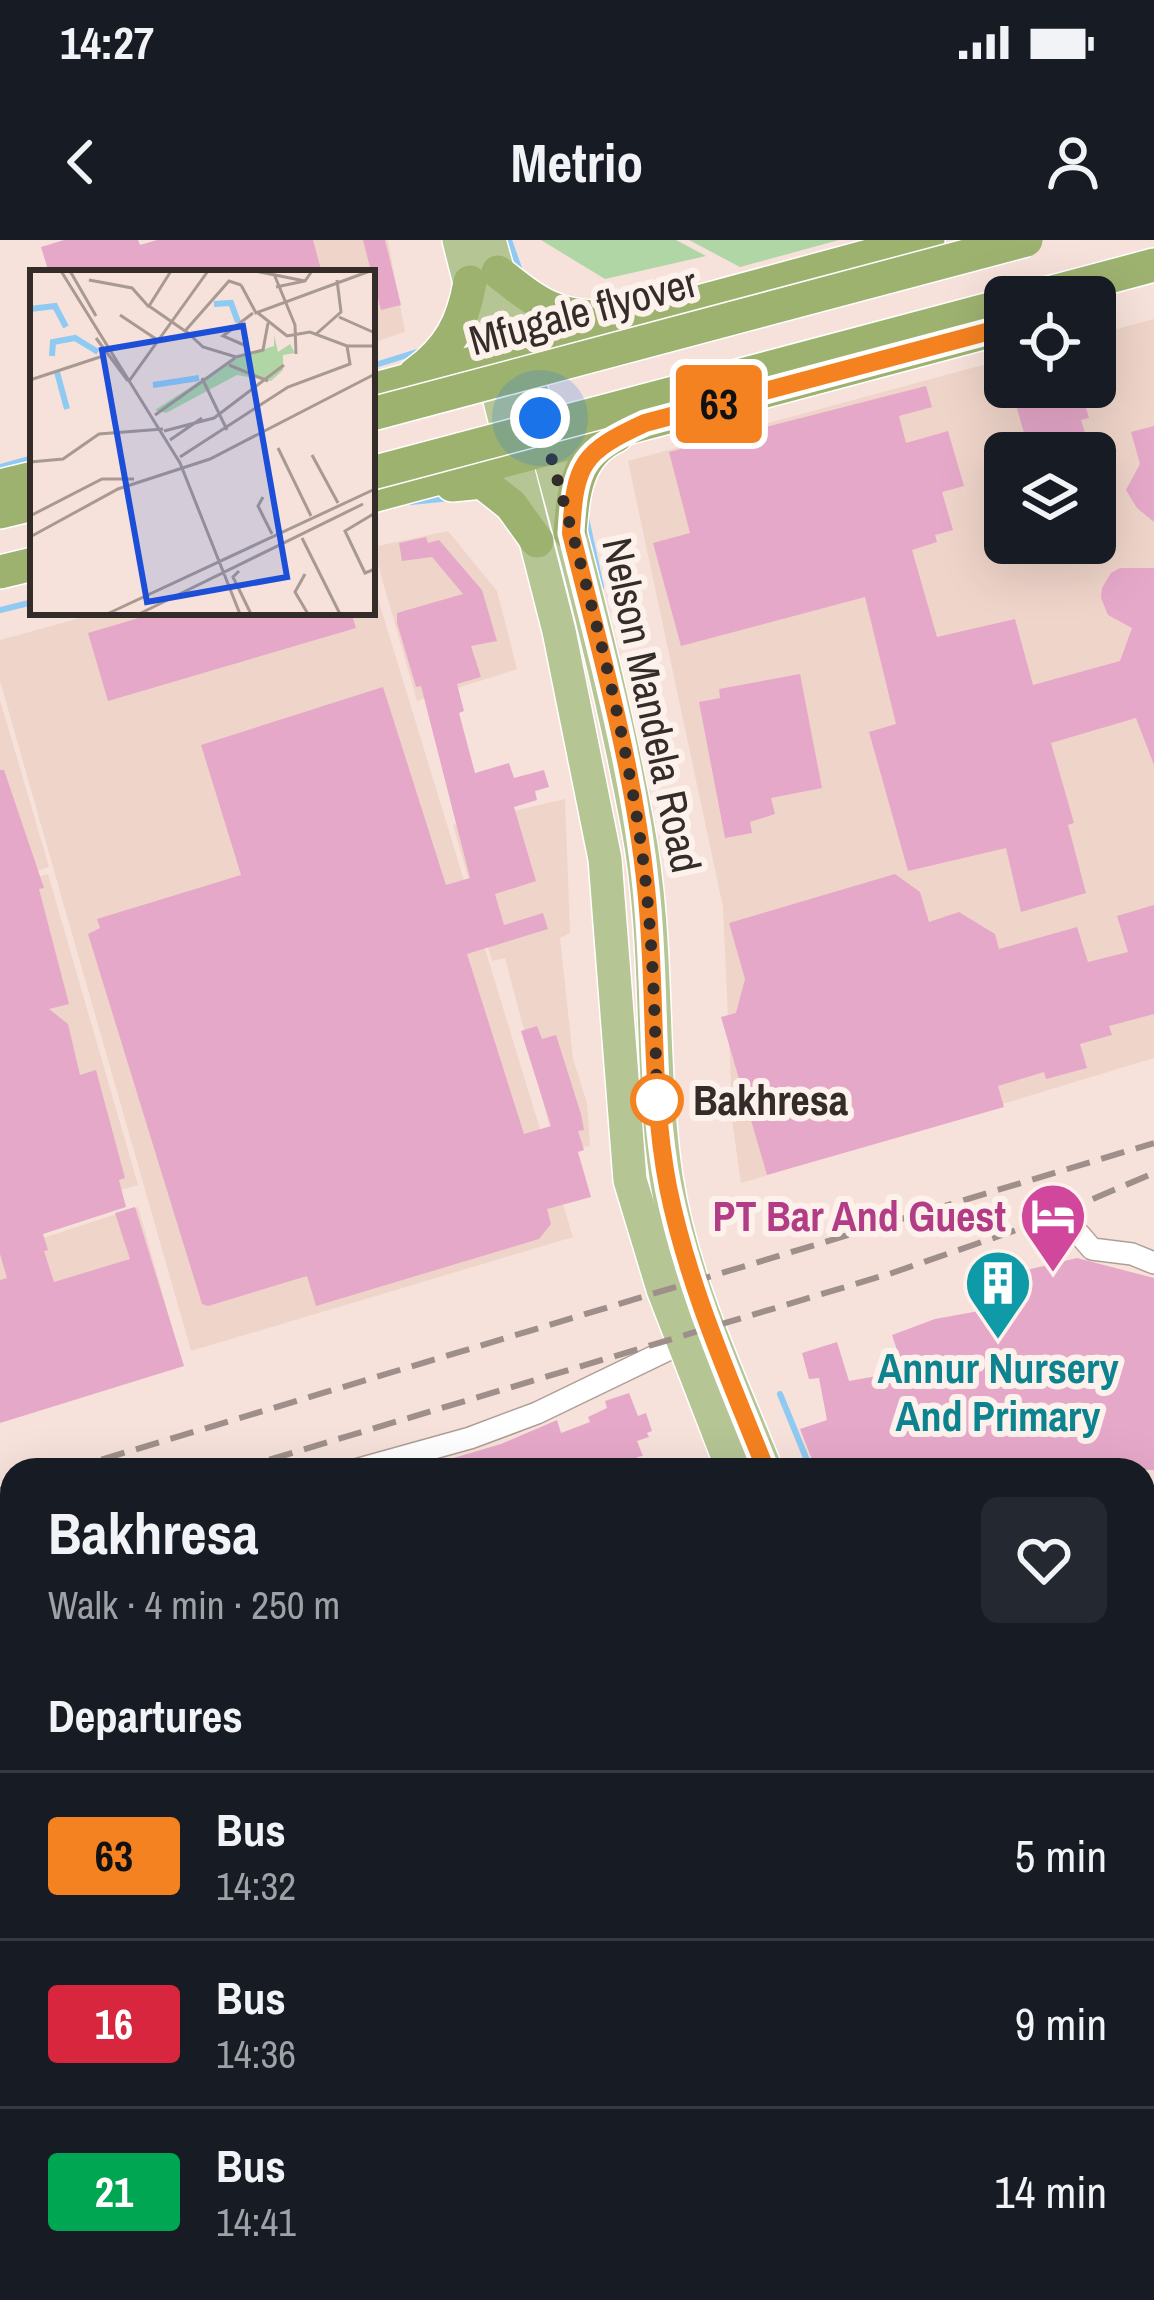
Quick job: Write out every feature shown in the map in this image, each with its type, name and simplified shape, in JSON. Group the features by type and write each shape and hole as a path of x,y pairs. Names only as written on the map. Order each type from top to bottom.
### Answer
{"highway":[{"path":"388,386 928,240"},
{"name":"Mfugale flyover","path":"375,413 1027,240"},
{"path":"388,386 436,359 450,342 486,265 540,305 565,315 658,316"},
{"path":"1116,280 1152,273"},
{"path":"1116,292 1152,273"},
{"path":"375,488 984,311"},
{"path":"375,488 550,451 984,333"},
{"path":"571,533 573,497 588,457 604,442 645,423"},
{"path":"0,486 30,479"},
{"path":"375,488 482,482 512,505 537,541"},
{"path":"0,512 30,505"},
{"path":"0,572 30,565"},
{"path":"0,596 30,588"}],"main road":[{"name":"Nelson Mandela Road","path":"459,240 486,265 505,355 516,459 605,859 630,1180 682,1343 728,1458"},
{"name":"Nelson Mandela Road","path":"505,355 550,451 638,827 651,943 657,1107 667,1183 697,1297 761,1458"}],"street":[{"path":"1079,1234 1093,1249 1132,1254 1154,1263"},
{"path":"398,1458 537,1413 682,1343"}],"shaded area":[{"path":"293,240 388,240 405,332 375,342 375,270 301,270"},
{"path":"1154,319 1154,1058 741,1183 733,1127 723,907 628,461 984,365 984,408 1116,408 1116,329"},
{"path":"448,531 497,591 517,669 417,701 375,547"},
{"path":"375,589 573,1237 191,1351 0,681 0,640 91,615 375,615"},
{"path":"0,700 49,867 0,883"},
{"path":"565,799 570,933 560,938 573,1059 587,1103 590,1146 556,1151 505,958 492,961 453,825"},
{"path":"48,874 138,1185 0,1224 0,888"},
{"path":"138,1207 183,1366 0,1280 0,1252"}],"green space":[{"path":"541,240 676,240 706,256 605,279"},
{"path":"689,240 839,240 740,267"}],"building":[{"path":"64,240 138,240 140,245 157,240 313,240 321,270 48,270 41,247"},
{"path":"363,240 385,240 401,305 381,310 375,270 371,270"},
{"path":"926,386 932,407 899,416 906,443 948,431 964,486 942,492 953,530 935,535 937,542 912,550 937,637 1015,619 1033,685 1120,661 1132,628 1108,615 1102,588 1120,568 1154,568 1154,765 1136,718 1051,743 1074,823 1068,825 1086,893 1021,912 1006,848 908,871 869,732 896,724 865,597 681,646 653,543 690,533 669,452"},
{"path":"1017,408 1086,408 1089,418 1081,420 1085,432 1024,432"},
{"path":"1154,426 1154,522 1126,490 1140,464 1131,432"},
{"path":"426,537 428,543 439,540 482,590 497,641 471,646 481,677 457,684 464,711 459,713 475,773 509,763 514,778 544,770 549,787 535,791 537,800 514,807 536,881 495,894 504,925 543,913 548,929 467,954 524,1134 551,1126 521,1031 537,1026 542,1039 556,1035 581,1114 584,1130 578,1131 584,1150 578,1152 591,1197 547,1209 551,1224 539,1239 316,1306 307,1276 208,1306 202,1304 88,934 100,928 97,919 241,875 201,745 383,687 446,885 470,878 421,686 416,687 397,623 397,613 463,594 432,557 402,561 399,543"},
{"path":"149,615 352,615 356,628 108,701 88,633"},
{"path":"800,674 822,788 771,798 775,814 750,822 752,833 725,838 699,702 720,698 719,689"},
{"path":"0,770 4,770 44,888 39,889 69,1004 49,1009 68,1024 80,1075 96,1070 125,1178 119,1180 126,1207 43,1234 48,1250 44,1251 54,1282 130,1259 115,1213 135,1207 184,1366 0,1423 0,1280 7,1278 0,1254"},
{"path":"895,874 920,892 929,922 959,912 995,934 999,949 1077,927 1088,962 1128,952 1117,916 1154,905 1154,1014 1109,1026 1112,1035 1080,1044 1087,1068 1046,1079 1044,1072 998,1086 1004,1107 767,1175 721,1017 736,1013 745,979 729,923"},
{"path":"1077,1258 1154,1278 1154,1458 811,1458 800,1429 827,1420 819,1378 809,1379 802,1353 837,1342 849,1381 877,1376 889,1371 886,1360 899,1356 892,1335 935,1319 979,1311 976,1282"},
{"path":"629,1393 638,1416 646,1413 652,1431 637,1441 643,1456 454,1458 557,1420 561,1433 590,1422 588,1417 607,1408 605,1401"}],"waterway":[{"path":"509,240 520,271"},
{"path":"617,306 645,299"},
{"path":"375,365 420,351"},
{"path":"0,467 30,459"},
{"path":"411,502 451,498"},
{"path":"586,518 601,587"},
{"path":"0,610 30,603"},
{"path":"780,1394 806,1458"}],"railway":[{"path":"107,1458 1154,1143"},
{"path":"275,1458 892,1273 1031,1225 1154,1173"}],"bus line":[{"name":"63","path":"761,1458 697,1297 667,1183 657,1107 651,943 638,827 571,533 573,497 588,457 604,442 645,423 984,333"}],"place":[{"name":"Bakhresa","path":"657,1100"},
{"name":"PT Bar And Guest","path":"1053,1275"},
{"name":"Annur Nursery And Primary","path":"998,1342"}],"route":[{"path":"540,418 603,661 638,827 651,943 657,1107 657,1100"}]}
